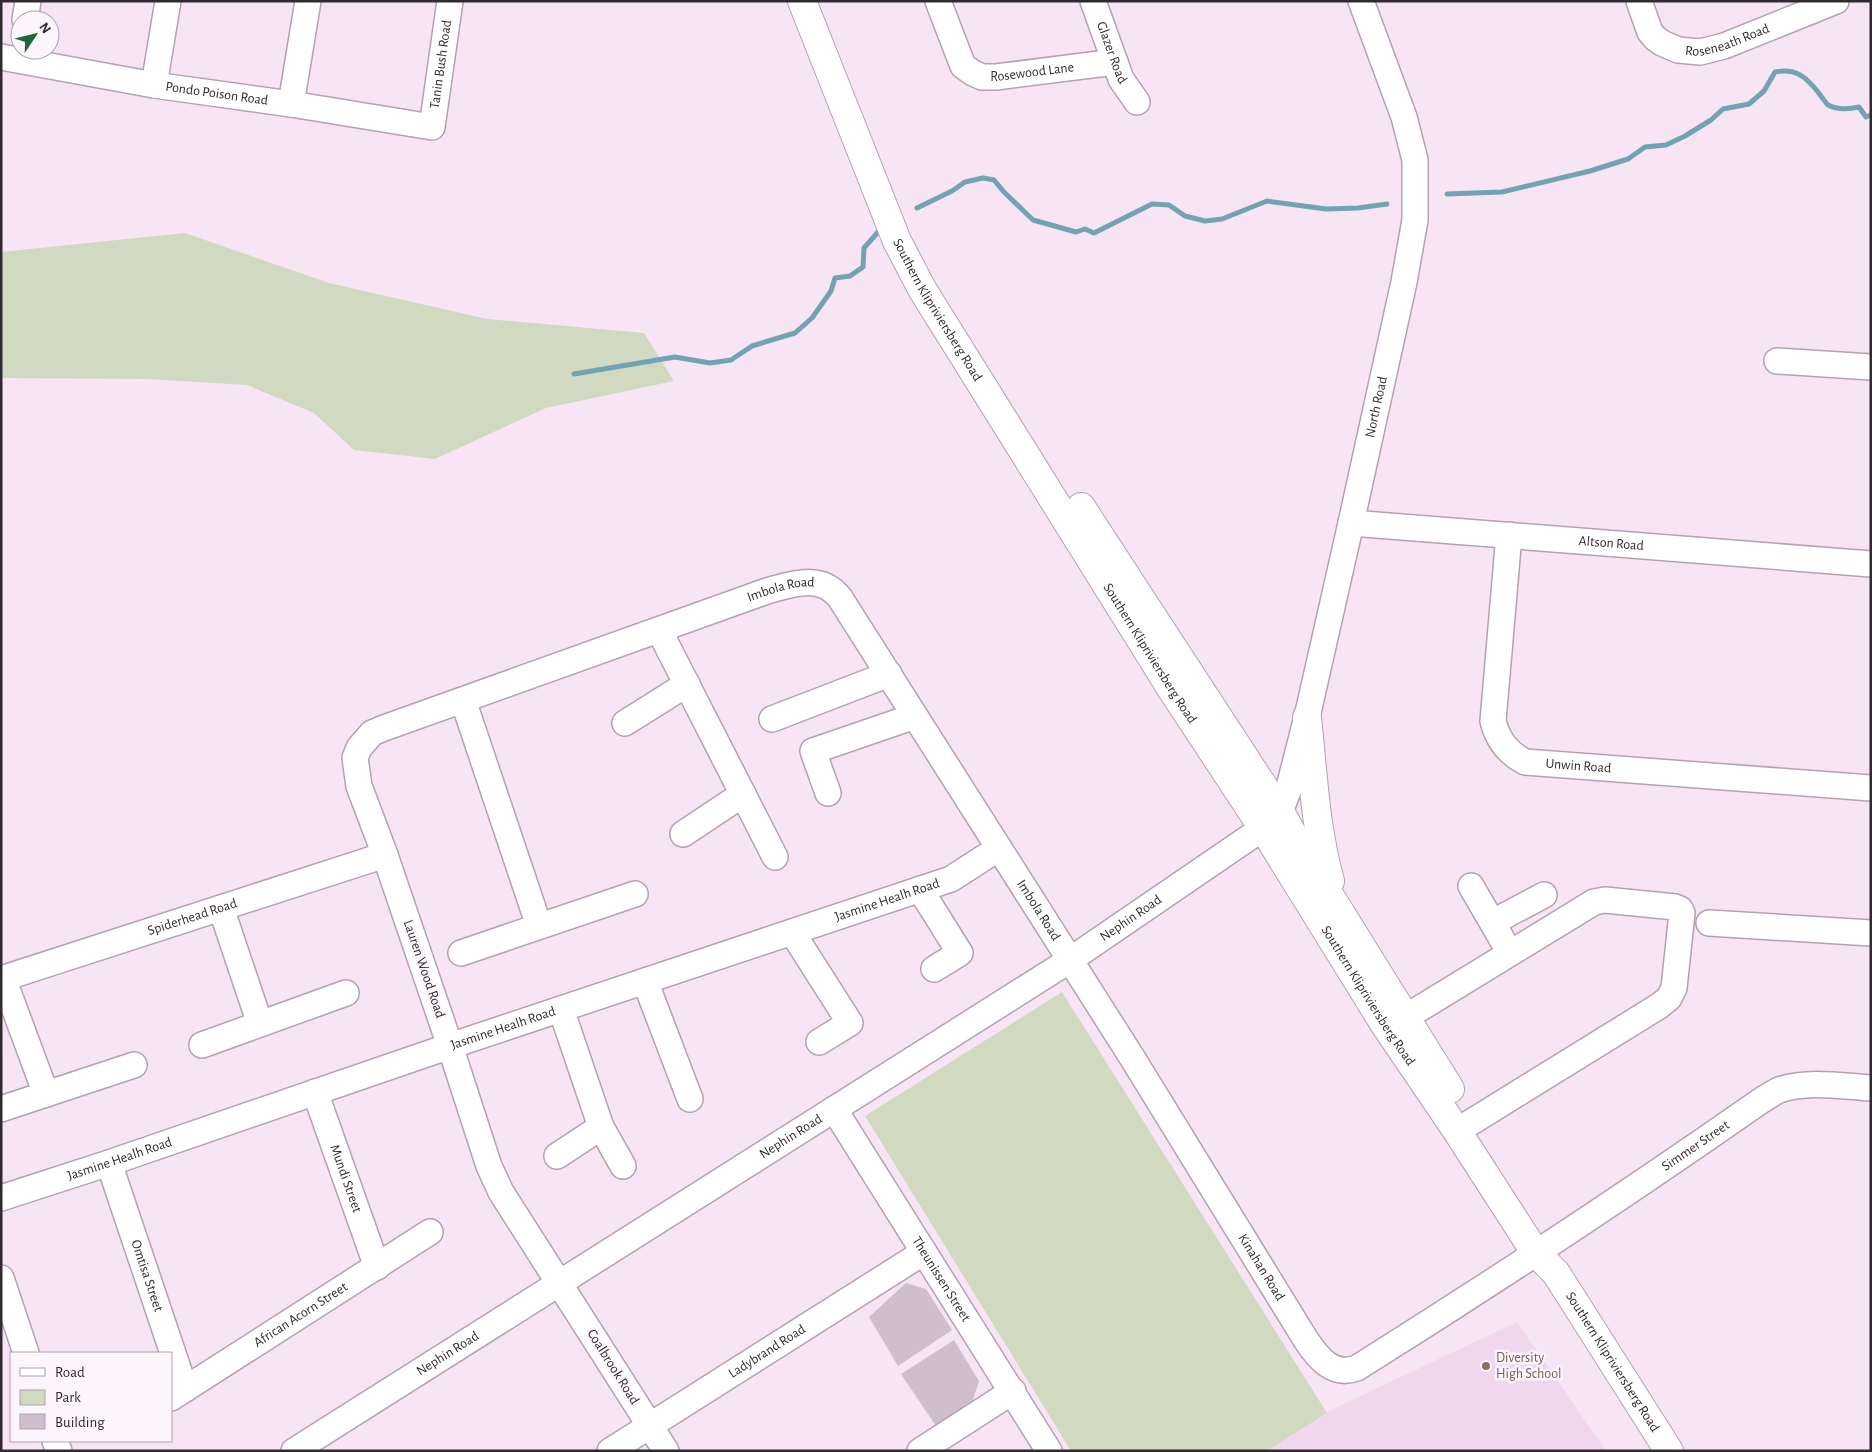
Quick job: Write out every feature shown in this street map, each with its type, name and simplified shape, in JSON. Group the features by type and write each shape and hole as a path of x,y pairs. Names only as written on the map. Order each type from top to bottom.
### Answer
{"main road":[{"name":"Southern Klipriviersberg Road","path":"802,1 852,123 879,197 906,257 927,297 1115,577 1272,820 1385,1025 1464,1127 1669,1451"},
{"name":"Southern Klipriviersberg Road","path":"822,1 911,239 962,328 1115,577"},
{"path":"1307,717 1315,808 1320,839 1334,895 1344,917"},
{"name":"Southern Klipriviersberg Road","path":"1272,820 1305,856 1344,917 1406,1017 1464,1127"}],"street":[{"path":"154,85 168,1"},
{"path":"291,104 308,1"},
{"name":"Tanin Bush Road","path":"432,128 450,1"},
{"name":"Rosewood Lane","path":"938,1 964,66 973,74 982,77 996,77 1115,62"},
{"name":"Glazer Road","path":"1094,1 1121,78 1137,102"},
{"name":"North Road","path":"1272,820 1288,792 1307,717 1404,282 1415,220 1415,160 1404,117 1361,1"},
{"name":"Roseneath Road","path":"1639,1 1650,32 1655,38 1678,50 1700,52 1724,46 1836,1"},
{"name":"Pondo Poison Road","path":"37,60 154,85 291,104 432,128"},
{"path":"1778,360 1871,367"},
{"name":"Altson Road","path":"1351,523 1871,564"},
{"name":"Unwin Road","path":"1509,535 1493,721 1496,733 1514,756 1525,762 1871,788"},
{"name":"Imbola Road","path":"359,786 355,758 359,748 372,733 768,591 798,582 820,584 832,590 840,598 1070,960"},
{"path":"659,630 776,857"},
{"path":"772,719 889,674"},
{"path":"625,723 687,684"},
{"path":"463,700 539,926"},
{"path":"828,793 813,751 915,716"},
{"name":"Lauren Wood Road","path":"359,786 385,855 494,1180 560,1282"},
{"path":"683,834 743,794"},
{"name":"Nephin Road","path":"294,1451 1070,960 1272,820"},
{"name":"Jasmine Healh Road","path":"1,1198 951,879 999,848"},
{"name":"Spiderhead Road","path":"2,978 385,855"},
{"path":"1471,886 1510,953"},
{"path":"920,889 960,952 934,969"},
{"path":"461,953 635,894"},
{"path":"1493,922 1544,895"},
{"path":"1406,1017 1594,902 1605,900 1676,907 1680,909 1682,913 1674,988 1669,998 1464,1127"},
{"path":"221,908 260,1024"},
{"path":"1709,923 1871,933"},
{"path":"792,932 850,1023 819,1042"},
{"name":"Kinahan Road","path":"1070,960 1306,1340 1319,1358 1326,1364 1341,1371 1357,1368 1442,1316 1542,1248"},
{"path":"2,978 46,1094"},
{"path":"646,981 690,1099"},
{"path":"202,1045 346,993"},
{"path":"561,1009 601,1128 623,1166"},
{"path":"1,1109 134,1065"},
{"name":"Simmer Street","path":"1542,1248 1779,1090 1798,1086 1826,1084 1871,1088"},
{"name":"Mundi Street","path":"315,1092 377,1267"},
{"name":"Theunissen Street","path":"834,1109 1049,1451"},
{"path":"557,1156 601,1128"},
{"name":"Omtisa Street","path":"109,1163 165,1352"},
{"name":"African Acorn Street","path":"178,1394 430,1232"},
{"name":"Ladybrand Road","path":"610,1451 924,1252"},
{"path":"1,1278 26,1352"},
{"name":"Coalbrook Road","path":"560,1282 666,1451"},
{"name":"Omtisa Street","path":"172,1374 178,1394"},
{"path":"920,1451 1013,1391"}],"shaded area":[{"name":"Diversity High School","path":"1517,1322 1606,1451 1267,1451 1331,1410"}],"green space":[{"path":"185,233 329,283 487,319 644,333 674,381 546,408 435,459 354,450 314,413 247,385 147,379 1,378 1,252"},
{"path":"1062,992 1327,1413 1267,1451 1071,1451 865,1116"}],"building":[{"path":"906,1283 926,1289 952,1330 898,1366 869,1317"},
{"path":"954,1340 979,1381 973,1400 936,1426 901,1374"}],"waterway":[{"path":"1447,194 1502,192 1590,171 1628,159 1645,147 1666,145 1711,120 1723,109 1749,104 1764,91 1775,72 1789,71 1805,78 1827,104 1832,107 1844,109 1859,107 1866,117 1871,115"},
{"path":"917,208 952,191 965,182 983,178 994,180 1033,220 1076,232 1085,229 1094,233 1152,204 1169,205 1185,216 1205,221 1222,219 1267,201 1326,209 1358,208 1387,204"},
{"path":"574,374 675,357 710,363 731,360 752,346 795,333 812,318 831,291 835,278 850,276 863,267 864,248 879,231"}],"place":[{"name":"Diversity High School","path":"1486,1366"}]}
